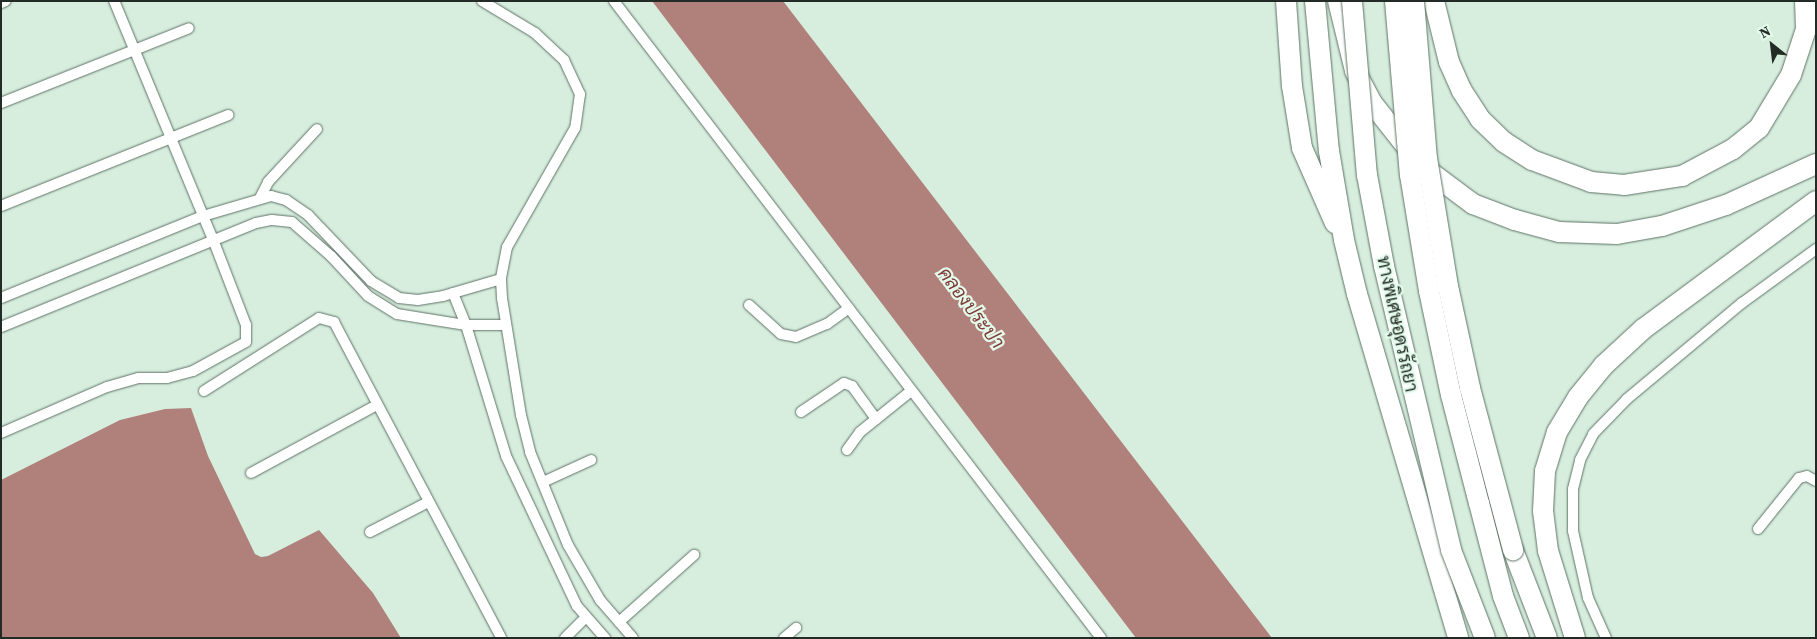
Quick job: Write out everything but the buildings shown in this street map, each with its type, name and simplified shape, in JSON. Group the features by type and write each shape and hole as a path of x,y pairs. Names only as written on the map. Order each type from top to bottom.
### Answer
{"highway":[{"path":"1286,1 1292,86 1302,148 1344,240"},
{"path":"1315,1 1328,151 1356,294 1456,634"},
{"path":"1338,1 1355,71 1372,103 1422,166 1473,204 1515,220 1559,232 1617,234 1662,226 1726,205 1816,164"},
{"name":"ทางพิเศษอุดรรัถยา","path":"1352,1 1367,176 1384,266 1451,550 1486,638"},
{"path":"1394,1 1410,175 1429,291 1451,395 1478,503 1503,596 1519,638"},
{"path":"1414,1 1427,158 1448,286 1470,388 1513,550 1547,638"},
{"path":"1434,1 1449,62 1462,91 1480,119 1504,142 1532,160 1592,182 1624,185 1682,176 1733,149 1759,128 1791,76 1806,29 1805,1"},
{"path":"1575,638 1548,551 1543,511 1545,471 1558,432 1578,397 1604,365 1643,329 1816,201"}],"street":[{"path":"1,3 6,1"},
{"path":"1,432 107,387 138,378 174,377 193,372 246,342 246,325 204,216 169,137 114,1"},
{"path":"482,1 535,33 564,60 580,94 575,128 507,247 501,279 506,325 521,415 530,452 568,545 600,600 633,638"},
{"path":"614,1 1101,638"},
{"path":"1,103 133,48 189,28"},
{"path":"1,206 169,137 229,115"},
{"path":"260,198 268,182 317,129"},
{"path":"1,298 204,216 271,196 286,200 308,215 371,282 399,298 418,300 453,293 501,279"},
{"path":"1,327 256,224 272,220 292,222 331,256 368,296 397,314 466,325 506,325"},
{"path":"1606,638 1588,598 1573,531 1573,489 1580,460 1593,434 1626,399 1742,303 1816,249"},
{"path":"453,293 466,325 506,456 585,618 605,638"},
{"path":"749,305 782,334 796,337 827,324 849,308"},
{"path":"204,392 319,318 327,319 338,328 501,638"},
{"path":"801,412 844,383 852,386 876,419"},
{"path":"848,450 876,419 911,391"},
{"path":"251,473 377,405"},
{"path":"543,482 591,460"},
{"path":"1758,529 1799,478 1807,476 1816,481"},
{"path":"370,532 428,502"},
{"path":"619,622 694,555"},
{"path":"565,638 585,618"},
{"path":"784,638 796,628"}],"water":[{"name":"คลองประปา","path":"652,1 783,1 1272,638 1136,638"},
{"path":"191,408 208,456 255,554 261,557 268,556 319,530 373,593 401,638 1,638 1,480 120,420 165,409"}]}
